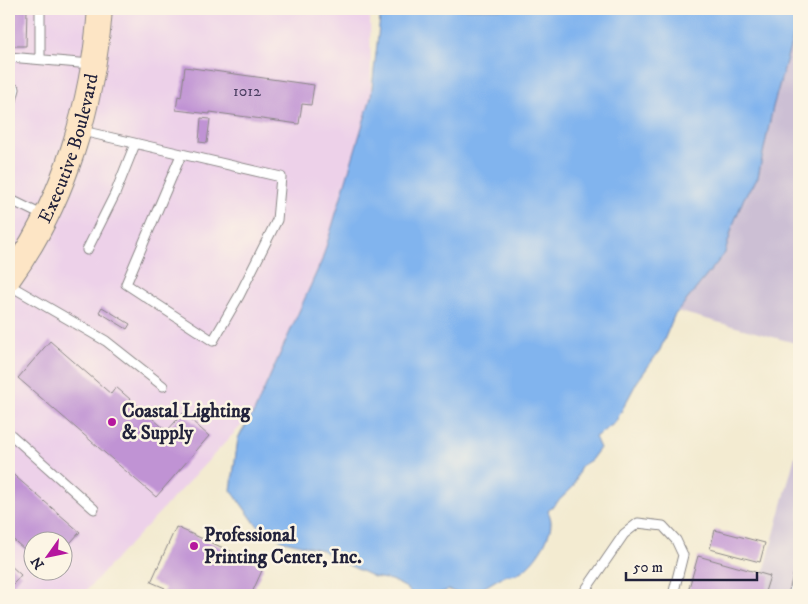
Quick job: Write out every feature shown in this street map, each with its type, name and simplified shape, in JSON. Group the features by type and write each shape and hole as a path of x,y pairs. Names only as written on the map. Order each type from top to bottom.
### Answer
{"street":[{"name":"Executive Boulevard","path":"9,278 45,216 70,158 94,65 100,9"}],"lane":[{"path":"40,9 40,59"},
{"path":"9,57 94,65"},
{"path":"9,111 15,89"},
{"path":"78,130 281,177 277,220 239,296 213,341 126,284 181,155"},
{"path":"87,250 115,194 135,144"},
{"path":"9,199 45,216"},
{"path":"9,285 106,341 163,386"},
{"path":"9,433 94,508"},
{"path":"582,595 624,534 638,523 663,526 676,540 683,555 673,595"},
{"path":"793,595 799,573"}],"shaded area":[{"path":"9,9 370,9 371,97 322,260 254,412 82,595 9,595"},
{"path":"799,9 799,344 676,311"},
{"path":"799,441 799,595 758,595"}],"water":[{"path":"381,9 799,9 799,16 773,107 758,177 744,198 733,225 725,253 674,316 660,350 637,382 615,423 595,437 600,448 591,460 581,466 573,487 548,511 551,521 550,529 545,543 536,558 518,573 502,577 477,591 464,594 449,590 434,595 414,595 405,587 391,580 374,577 333,558 322,550 284,541 268,533 255,523 231,490 238,438 254,412 322,260 371,97"}],"building":[{"path":"9,9 27,9 26,46 9,46"},
{"path":"185,67 314,85 311,105 302,104 299,124 210,112 210,114 176,110 178,96 181,97"},
{"path":"201,118 210,119 207,143 199,142"},
{"path":"102,307 130,324 127,329 99,312"},
{"name":"Coastal Lighting & Supply","path":"50,341 111,394 116,387 167,431 183,413 209,436 156,497 18,378"},
{"path":"9,471 80,532 72,541 72,532 22,532 22,547 9,536"},
{"name":"Professional Printing Center, Inc.","path":"176,527 264,566 251,595 162,595 165,588 151,582"},
{"path":"715,530 765,543 760,562 710,549"},
{"path":"698,556 770,576 764,595 687,595"},
{"path":"9,564 21,575 9,589"}],"place":[{"name":"Coastal Lighting & Supply","path":"112,422"},
{"name":"Professional Printing Center, Inc.","path":"194,546"}]}
